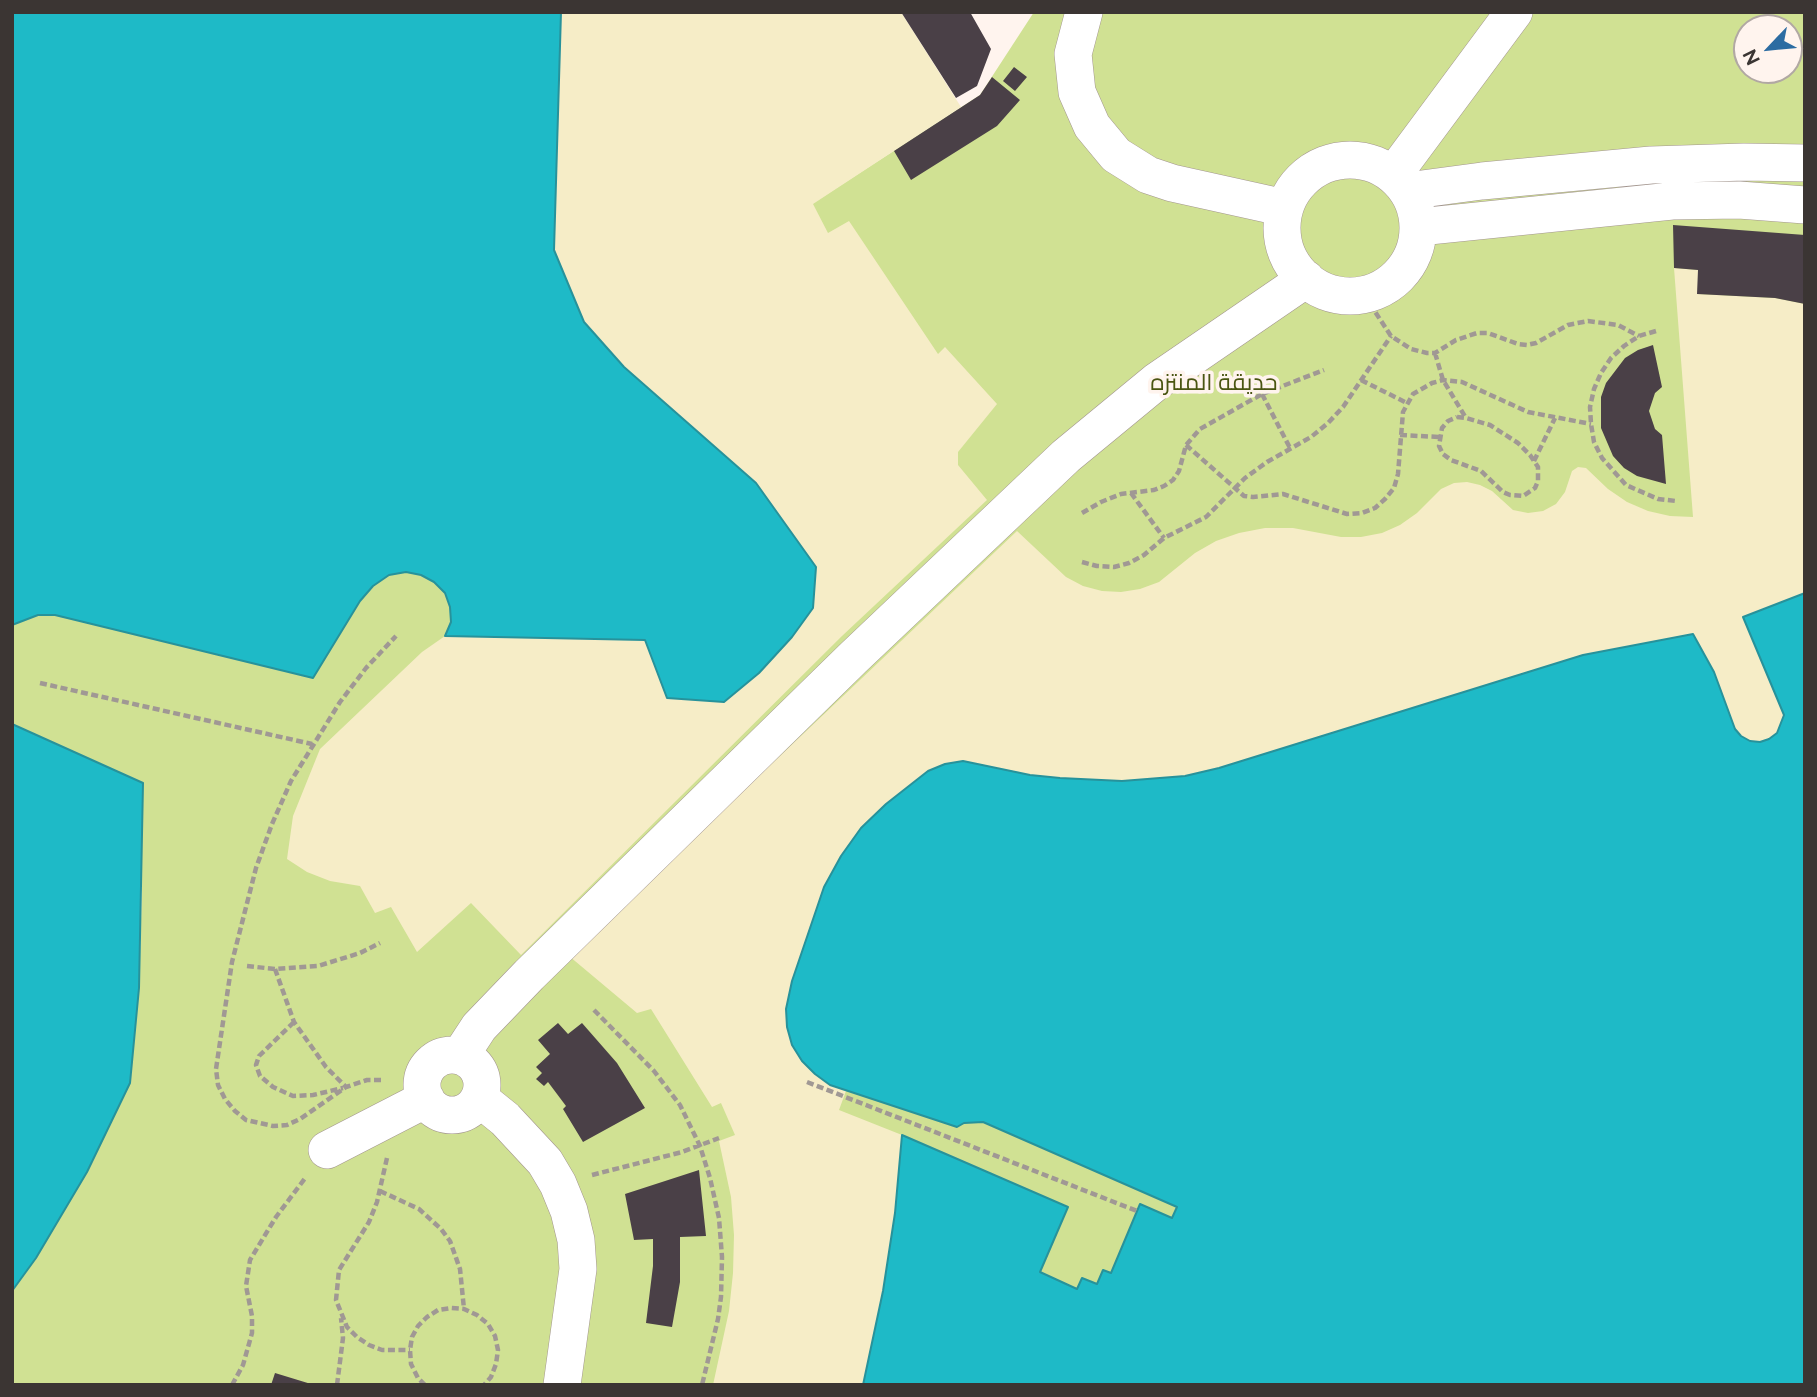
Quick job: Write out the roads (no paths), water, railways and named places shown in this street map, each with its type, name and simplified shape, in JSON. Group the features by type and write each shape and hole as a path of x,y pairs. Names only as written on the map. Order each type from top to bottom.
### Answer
{"lane":[{"path":"1084,12 1073,54 1077,92 1092,126 1116,155 1148,175 1172,183 1285,208"},
{"path":"1400,183 1514,12"},
{"path":"1337,160 1367,162 1381,167 1400,183 1413,202 1419,227 1414,250 1404,271 1379,290 1364,295 1333,294 1306,279 1287,254 1283,239 1285,208 1299,182 1310,172 1337,160"},
{"path":"1400,183 1495,180 1651,166 1744,162 1805,163"},
{"path":"1419,227 1672,201 1739,200 1805,205"},
{"path":"460,1056 479,1027 529,975 843,667 1066,456 1157,381 1306,279"},
{"path":"441,1056 460,1056 470,1060 482,1078 479,1098 473,1107 464,1113 442,1113 432,1108 424,1091 426,1070 441,1056"},
{"path":"319,1161 387,1119 424,1091"},
{"path":"479,1098 505,1119 545,1162 569,1211 576,1240 578,1269 562,1385"}],"water":[{"path":"12,12 561,12 554,250 584,322 624,367 756,483 816,567 813,608 792,637 759,673 724,702 667,698 645,640 445,636 451,622 445,593 434,582 421,575 406,572 389,575 373,586 360,601 313,678 55,615 38,615 12,625"},
{"path":"1805,593 1805,1385 863,1385 883,1291 895,1213 902,1135 1068,1207 1040,1272 1077,1289 1082,1278 1097,1284 1103,1270 1111,1273 1140,1204 1172,1218 1177,1207 983,1122 964,1123 957,1127 830,1085 802,1061 792,1045 787,1027 786,1009 792,981 824,887 861,828 886,804 928,771 963,761 1030,775 1060,778 1122,781 1185,776 1219,768 1583,655 1693,634 1714,672 1735,729 1750,741 1760,742 1777,733 1784,715 1743,617"},
{"path":"12,724 143,783 139,988 130,1083 87,1172 36,1258 12,1291"}],"park label":[{"name":"حديقة المنتزه","path":"1214,383"}]}
